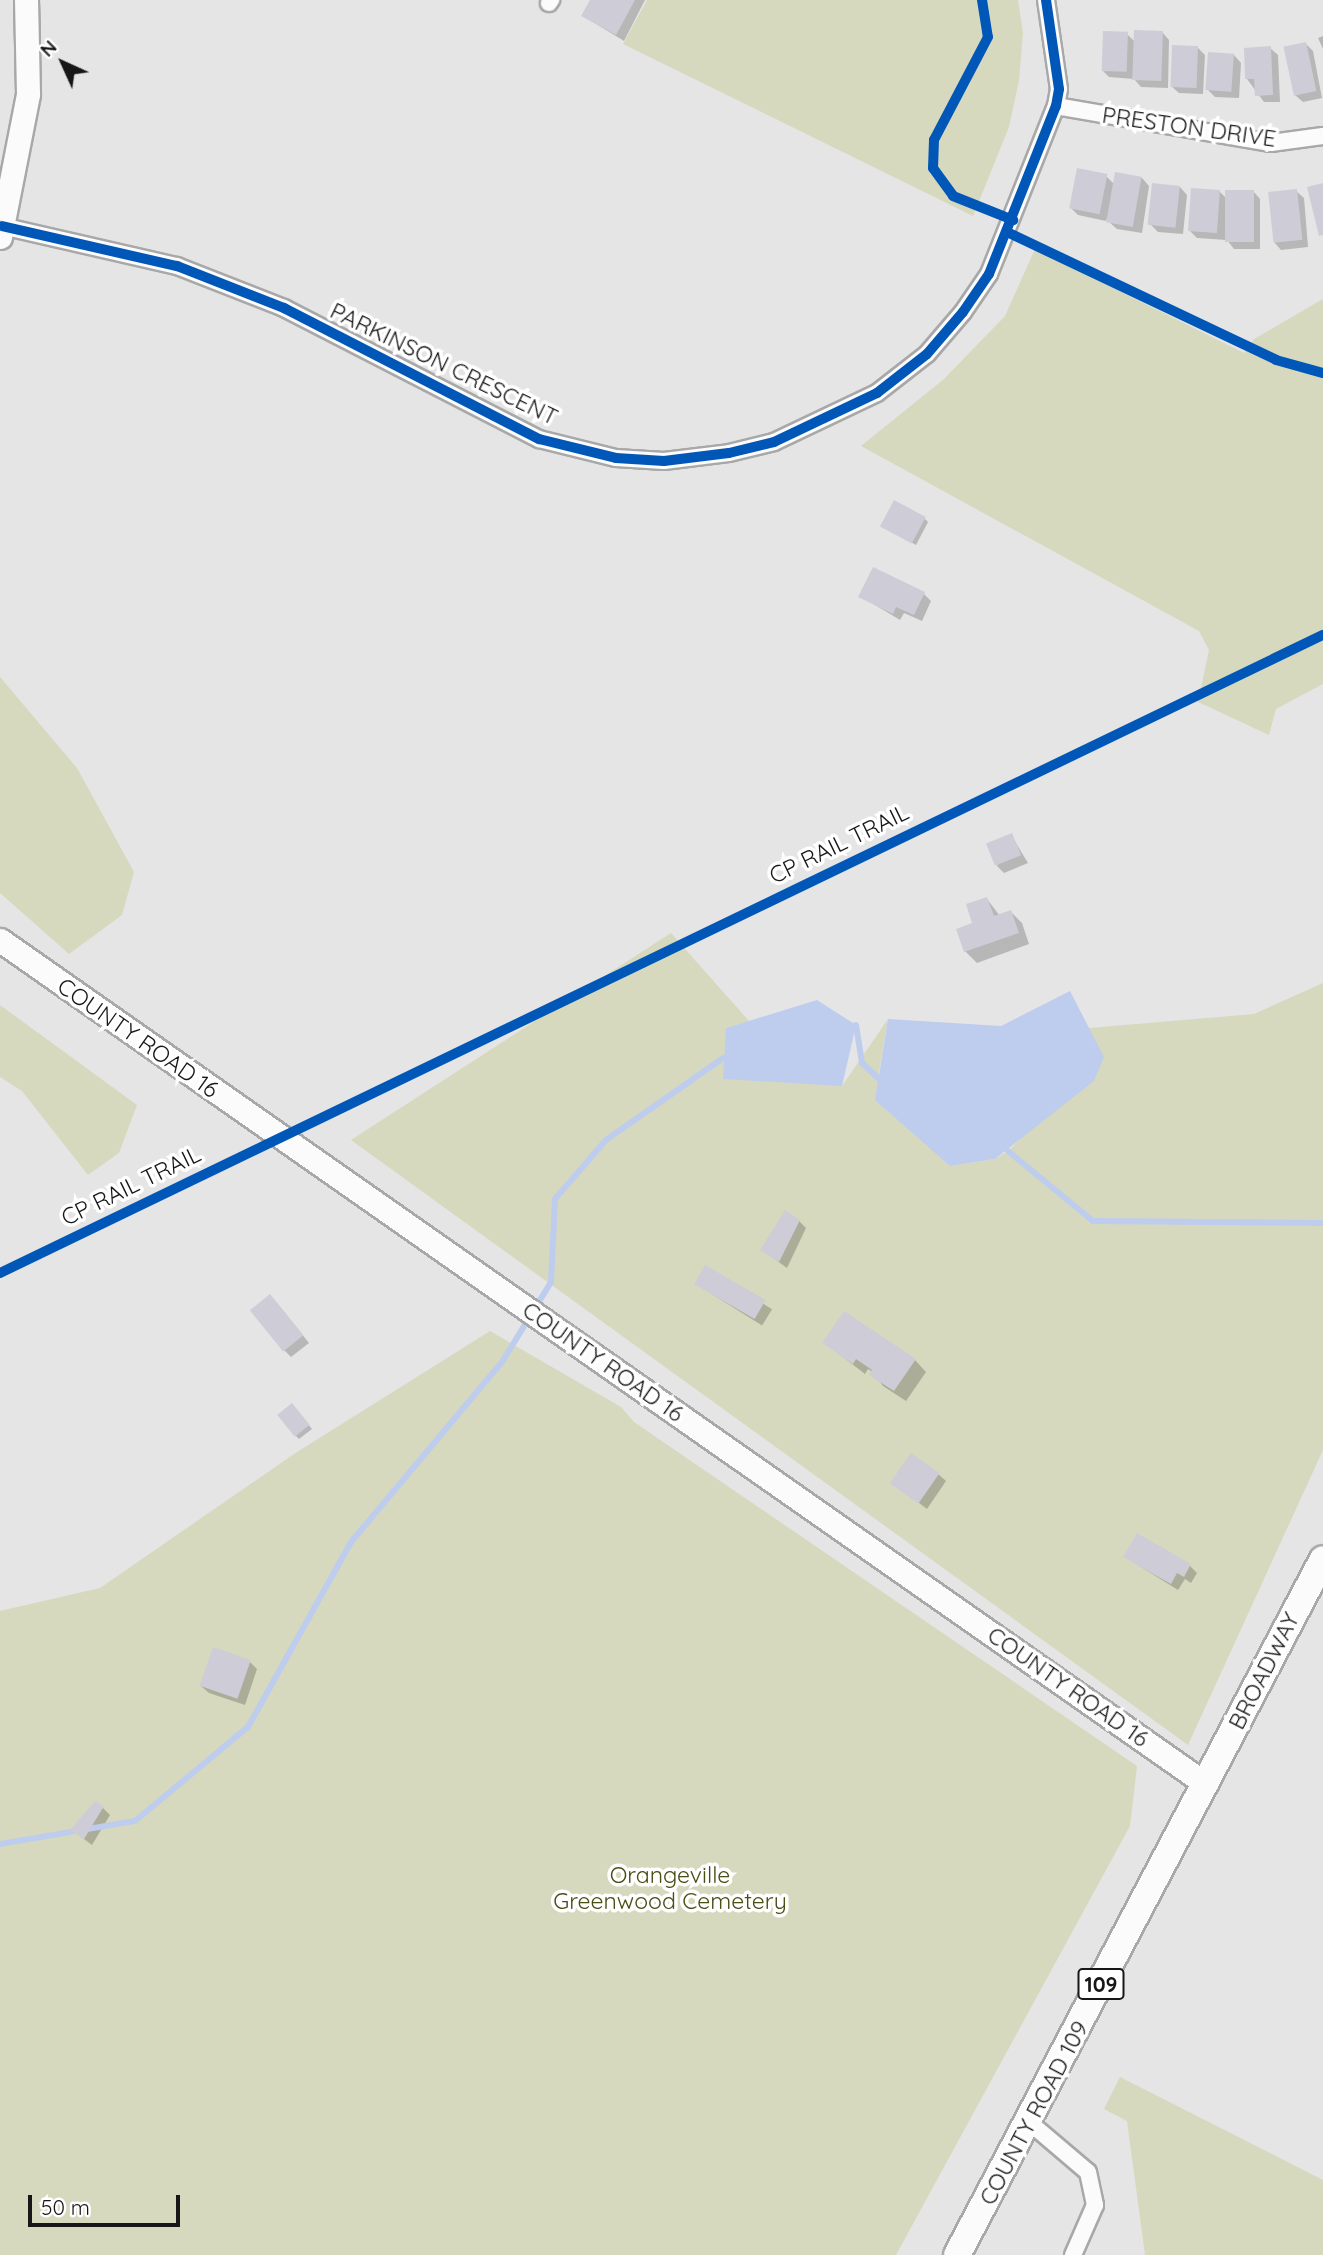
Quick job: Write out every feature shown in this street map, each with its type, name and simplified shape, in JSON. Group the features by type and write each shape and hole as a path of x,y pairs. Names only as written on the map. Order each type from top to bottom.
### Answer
{"main road":[{"path":"1,232 28,94 26,0"},
{"name":"COUNTY ROAD 16","path":"0,940 1206,1784"},
{"name":"BROADWAY","path":"1206,1784 1323,1559"},
{"name":"COUNTY ROAD 109","path":"957,2255 1206,1784"}],"street":[{"name":"PARKINSON CRESCENT","path":"1,232 177,266 284,308 539,439 616,458 664,461 729,453 786,438 877,393 927,354 989,274 1056,106 1059,89 1045,0"},
{"name":"PRESTON DRIVE","path":"1056,106 1271,143 1323,136"},
{"path":"1029,2122 1088,2172 1095,2205 1073,2255"}],"green space":[{"path":"647,0 1018,0 1023,33 1019,80 1009,127 973,216 623,44"},
{"path":"1035,249 1244,353 1254,339 1323,299 1323,684 1276,709 1269,735 1198,702 1209,650 1199,631 861,446 944,379 1005,316"},
{"path":"0,677 77,768 134,872 122,915 69,954 0,893"},
{"path":"671,933 749,1021 726,1028 842,1086 888,1019 878,1078 950,1166 995,1159 1008,1151 1103,1057 1089,1028 1254,1014 1323,983 1323,1450 1188,1745 351,1140"},
{"path":"0,1005 137,1105 119,1153 88,1175 22,1091 0,1077"},
{"name":"Orangeville Greenwood Cemetery","path":"490,1331 621,1407 634,1422 1137,1766 1130,1826 896,2255 0,2255 0,1611 100,1588 294,1454"},
{"path":"1120,2077 1323,2180 1323,2255 1145,2255 1127,2121 1104,2109"}],"water":[{"path":"1070,991 1104,1057 1094,1081 995,1159 950,1166 875,1100 888,1019 1001,1026"},
{"path":"817,1000 856,1025 842,1086 723,1079 726,1028"}],"building":[{"path":"590,0 635,0 616,35 581,16"},
{"path":"1134,30 1163,31 1161,81 1132,80"},
{"path":"1103,31 1128,32 1127,72 1102,71"},
{"path":"1306,42 1316,91 1294,96 1284,47"},
{"path":"1172,45 1198,46 1197,88 1171,87"},
{"path":"1271,46 1273,95 1255,96 1254,79 1245,79 1244,48"},
{"path":"1208,52 1234,54 1231,92 1205,90"},
{"path":"1077,168 1107,174 1100,214 1069,208"},
{"path":"1115,172 1142,177 1133,227 1106,222"},
{"path":"1152,183 1180,186 1175,228 1148,225"},
{"path":"1323,183 1323,235 1319,236 1307,187"},
{"path":"1191,188 1220,190 1217,233 1188,231"},
{"path":"1297,189 1302,240 1273,243 1268,192"},
{"path":"1225,190 1254,190 1254,242 1225,242"},
{"path":"894,500 926,517 912,543 880,526"},
{"path":"873,567 925,592 914,615 896,607 893,614 858,597"},
{"path":"1012,833 1021,855 995,866 986,843"},
{"path":"987,897 994,916 1011,910 1019,933 964,952 956,929 972,923 966,904"},
{"path":"785,1210 800,1220 779,1262 760,1250"},
{"path":"705,1265 766,1300 755,1319 694,1284"},
{"path":"270,1294 303,1335 283,1352 250,1310"},
{"path":"844,1311 916,1359 894,1391 869,1375 872,1370 856,1359 853,1364 822,1343"},
{"path":"292,1403 310,1425 295,1437 277,1415"},
{"path":"911,1453 940,1473 918,1503 890,1483"},
{"path":"1137,1533 1191,1564 1184,1577 1177,1573 1171,1584 1123,1557"},
{"path":"213,1647 251,1660 237,1699 200,1686"},
{"path":"95,1801 104,1806 84,1839 70,1830"}],"waterway":[{"path":"856,1025 862,1063 878,1078"},
{"path":"0,1844 135,1821 248,1727 351,1542 502,1362 551,1282 555,1199 606,1140 723,1058"},
{"path":"1008,1151 1093,1221 1323,1223"}],"cycle path":[{"path":"982,0 988,37 934,140 933,168 953,196 1013,220"},
{"path":"2,226 177,266 284,308 539,439 616,458 664,461 729,453 774,442 877,393 927,354 963,312 989,274 1056,106 1059,89 1046,0"},
{"path":"1007,232 1276,360 1323,373"},
{"name":"CP RAIL TRAIL","path":"0,1273 1323,635"}]}
